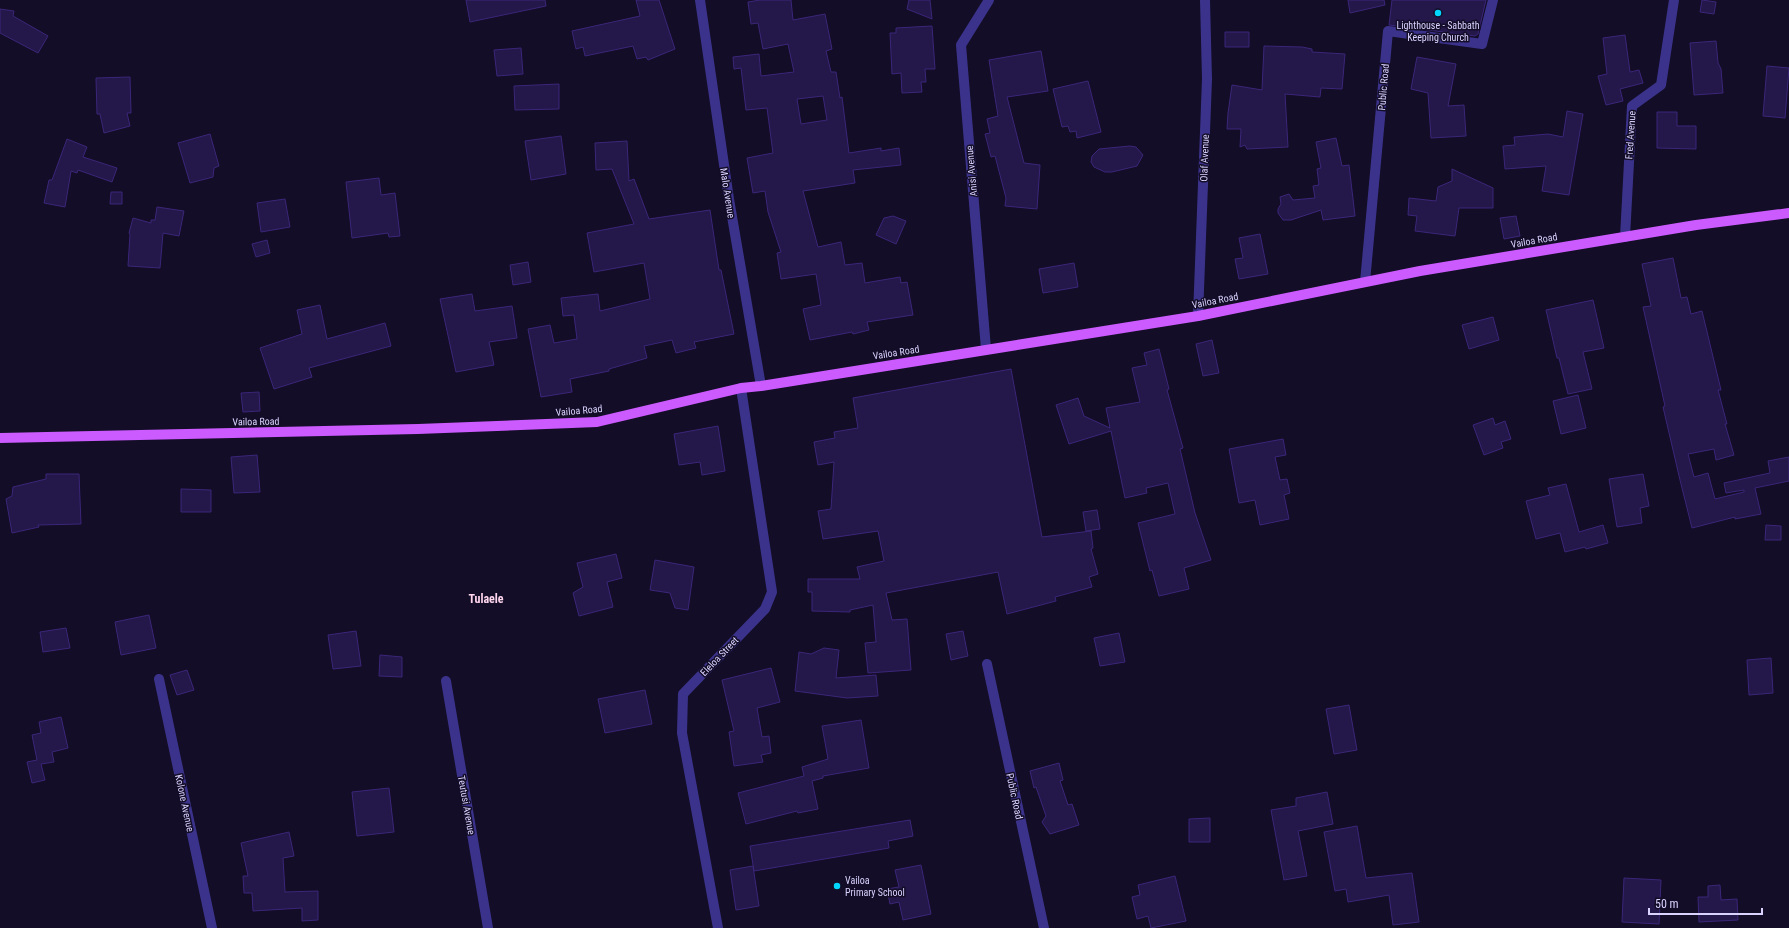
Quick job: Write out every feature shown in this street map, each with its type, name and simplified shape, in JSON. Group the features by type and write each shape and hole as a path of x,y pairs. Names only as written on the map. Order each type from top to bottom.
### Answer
{"main road":[{"name":"Vailoa Road","path":"0,438 418,429 597,422 741,388 1198,316 1420,271 1696,225 1789,213"}],"street":[{"name":"Malo Avenue","path":"700,0 729,200 761,386"},
{"name":"Anisi Avenue","path":"986,350 961,45 988,0"},
{"name":"Olaf Avenue","path":"1198,316 1207,79 1205,0"},
{"name":"Public Road","path":"1365,282 1388,31 1482,44 1493,0"},
{"name":"Fred Avenue","path":"1625,237 1632,106 1661,85 1674,0"},
{"name":"Eleloa Street","path":"718,928 682,733 683,694 766,609 772,592 741,388"},
{"name":"Public Road","path":"987,664 1044,928"},
{"name":"Kolone Avenue","path":"159,679 212,928"},
{"name":"Teutusi Avenue","path":"446,681 488,928"}],"building":[{"path":"466,0 545,0 546,6 470,22"},
{"path":"636,0 659,0 675,49 648,60 646,57 637,59 633,46 585,56 583,47 576,49 572,31 640,16"},
{"path":"760,0 791,0 793,20 825,14 832,49 826,51 831,72 836,72 840,98 842,97 849,153 881,148 881,151 899,148 901,165 853,170 855,183 803,191 818,247 841,242 845,265 862,263 865,283 900,277 901,283 907,282 913,315 867,322 869,330 853,334 852,332 810,340 803,309 821,305 816,274 781,279 777,253 781,252 768,212 765,191 753,193 747,158 773,153 767,108 746,110 741,68 734,69 733,57 759,54 761,76 794,72 788,44 763,49 758,23 751,24 748,2","holes":["823,96 827,120 801,124 797,99"]},
{"path":"909,0 930,0 932,19 907,9"},
{"path":"1348,0 1384,0 1385,5 1350,13"},
{"name":"Lighthouse - Sabbath Keeping Church","path":"1392,0 1486,0 1478,34 1475,36 1389,25"},
{"path":"1702,0 1716,2 1714,14 1700,12"},
{"path":"0,9 14,11 13,16 48,36 38,53 0,33"},
{"path":"932,26 935,69 925,69 926,82 921,82 922,92 902,93 901,73 892,74 890,33 896,33 896,28"},
{"path":"1225,32 1249,32 1249,47 1225,47"},
{"path":"1625,35 1630,72 1639,70 1643,83 1620,89 1623,101 1606,105 1598,76 1607,74 1603,38"},
{"path":"1716,41 1718,63 1721,69 1723,93 1694,95 1690,43"},
{"path":"1264,46 1302,47 1312,49 1312,52 1345,54 1342,89 1321,88 1320,97 1285,94 1288,147 1247,149 1245,145 1240,147 1241,129 1227,129 1232,85 1262,90"},
{"path":"521,48 523,74 497,76 494,50"},
{"path":"1041,51 1048,91 1007,97 1024,163 1040,165 1037,209 1005,206 1006,198 995,156 991,157 985,134 990,133 987,119 998,116 989,60"},
{"path":"1417,57 1456,64 1448,106 1464,105 1466,136 1431,138 1428,93 1411,89"},
{"path":"1767,66 1789,68 1785,118 1763,116"},
{"path":"130,77 131,113 127,113 130,126 104,133 100,114 97,114 96,78"},
{"path":"1088,81 1101,132 1077,138 1076,131 1070,132 1068,126 1062,127 1053,89"},
{"path":"559,84 559,109 515,110 514,86"},
{"path":"1567,111 1583,114 1569,195 1542,191 1546,166 1505,169 1503,146 1515,145 1514,137 1548,134 1563,137"},
{"path":"1657,112 1677,112 1677,126 1696,126 1696,149 1657,148"},
{"path":"210,134 219,166 214,168 213,177 190,183 178,143"},
{"path":"561,136 566,174 531,180 525,141"},
{"path":"1336,138 1342,166 1349,165 1355,216 1323,220 1321,210 1291,220 1283,220 1278,213 1278,209 1281,204 1280,197 1289,194 1293,200 1315,198 1313,186 1319,185 1317,169 1321,168 1316,142"},
{"path":"67,139 87,147 83,157 117,168 112,182 78,170 77,173 71,171 65,207 44,203 49,180 52,180"},
{"path":"627,141 629,181 634,179 649,219 710,210 719,270 721,270 734,334 694,342 696,348 676,353 672,340 644,346 647,358 609,369 609,371 570,379 572,392 541,397 528,329 550,325 554,343 577,339 574,315 563,316 561,298 598,294 600,311 650,299 644,263 594,272 587,233 634,224 612,169 596,170 595,143"},
{"path":"1130,146 1136,147 1143,155 1137,166 1112,172 1105,172 1094,167 1091,162 1092,156 1099,149"},
{"path":"1452,169 1493,188 1493,208 1459,208 1455,236 1415,231 1417,216 1408,215 1409,198 1436,201 1438,187 1452,181"},
{"path":"379,178 381,195 395,193 400,236 389,237 388,233 352,238 346,182"},
{"path":"111,192 122,192 122,204 110,204"},
{"path":"285,199 290,227 261,232 257,203"},
{"path":"157,207 184,211 179,236 163,233 160,268 128,266 129,233 133,218 151,223 151,220 155,220"},
{"path":"893,216 906,221 896,244 876,235 884,218"},
{"path":"1516,216 1520,236 1504,239 1500,218"},
{"path":"1260,234 1268,274 1239,279 1235,259 1243,258 1239,238"},
{"path":"267,240 270,253 256,257 252,244"},
{"path":"1673,258 1681,298 1687,297 1691,314 1702,311 1721,390 1718,390 1727,424 1725,424 1734,455 1716,460 1714,449 1688,454 1694,477 1708,473 1715,499 1744,492 1744,490 1726,493 1724,483 1770,473 1768,461 1789,457 1789,481 1755,488 1761,514 1735,519 1735,517 1692,528 1663,407 1665,406 1643,307 1651,306 1642,264"},
{"path":"528,262 531,282 513,285 510,265"},
{"path":"1074,263 1078,287 1043,293 1039,269"},
{"path":"472,294 475,311 512,306 517,338 489,342 494,365 456,372 440,299"},
{"path":"1593,300 1604,348 1583,352 1592,389 1568,394 1559,358 1557,358 1546,310"},
{"path":"320,305 327,339 385,323 391,346 309,368 312,377 274,389 260,348 302,334 297,310"},
{"path":"1493,317 1499,340 1469,349 1462,325"},
{"path":"1212,340 1219,373 1203,376 1196,344"},
{"path":"1159,349 1169,389 1167,390 1183,448 1180,449 1195,513 1211,560 1184,568 1189,589 1159,596 1152,570 1150,571 1138,523 1175,514 1168,483 1146,488 1147,493 1125,498 1111,431 1069,444 1056,405 1078,398 1084,416 1110,428 1106,408 1140,402 1132,368 1147,365 1144,353"},
{"path":"1011,369 1042,537 1091,531 1093,548 1091,549 1098,574 1089,577 1092,587 1055,597 1056,601 1007,614 998,572 886,593 892,620 907,619 911,670 868,673 865,643 876,642 873,605 850,610 850,612 812,611 812,592 808,592 808,579 860,579 857,567 884,561 878,531 823,539 818,511 831,509 834,462 818,465 814,442 835,438 834,432 858,428 853,398"},
{"path":"259,392 260,411 243,412 241,393"},
{"path":"1578,395 1586,428 1561,434 1553,401"},
{"path":"1493,418 1495,425 1505,421 1511,439 1501,442 1503,448 1484,455 1473,425"},
{"path":"718,426 725,471 702,475 700,462 679,465 674,434"},
{"path":"1283,439 1286,455 1275,457 1280,480 1287,479 1290,493 1284,495 1289,519 1260,525 1255,500 1239,503 1229,449"},
{"path":"257,455 260,492 234,493 231,457"},
{"path":"46,474 79,474 81,524 38,525 39,527 12,533 6,499 12,496 13,487 46,479"},
{"path":"1643,474 1649,506 1640,508 1642,523 1617,527 1609,479"},
{"path":"1566,484 1579,532 1603,525 1608,543 1586,549 1585,547 1565,552 1560,533 1536,539 1526,501 1550,495 1548,488"},
{"path":"181,489 211,490 211,512 181,512"},
{"path":"1097,510 1100,529 1086,531 1083,512"},
{"path":"1766,525 1781,526 1781,540 1765,540"},
{"path":"616,554 622,578 607,582 613,607 579,616 573,593 583,587 577,563"},
{"path":"655,560 694,567 688,610 675,608 670,593 650,590"},
{"path":"149,615 156,648 121,655 115,622"},
{"path":"66,628 70,648 43,652 40,632"},
{"path":"356,631 361,666 333,669 328,635"},
{"path":"963,631 968,656 951,660 946,634"},
{"path":"1119,633 1125,662 1100,666 1094,638"},
{"path":"824,648 839,650 836,678 876,675 878,696 847,698 795,691 799,652 811,654"},
{"path":"380,655 402,657 402,677 379,676"},
{"path":"1771,658 1773,693 1749,695 1747,660"},
{"path":"771,668 780,702 757,708 762,737 769,736 771,753 761,755 763,762 734,766 729,732 734,731 722,680"},
{"path":"187,670 194,690 177,695 170,675"},
{"path":"645,690 652,724 605,733 598,699"},
{"path":"1349,705 1357,750 1334,754 1326,709"},
{"path":"61,717 68,748 52,752 54,762 41,764 45,780 32,783 27,762 37,760 32,735 41,733 39,722"},
{"path":"861,720 869,768 823,776 823,778 812,781 818,809 798,813 797,811 746,824 738,793 804,776 802,767 828,759 822,726"},
{"path":"1059,763 1063,780 1060,781 1068,805 1072,804 1079,825 1050,834 1042,822 1046,816 1036,787 1034,788 1030,771"},
{"path":"389,788 394,832 357,836 352,792"},
{"path":"1327,792 1333,824 1298,831 1307,876 1284,880 1271,810 1296,806 1296,798"},
{"path":"1210,818 1210,842 1189,842 1189,819"},
{"path":"910,820 913,836 888,841 889,848 754,871 750,846"},
{"path":"1357,826 1366,878 1412,873 1419,922 1393,925 1389,895 1348,902 1346,889 1335,891 1324,832"},
{"path":"289,832 294,856 283,858 285,892 318,891 318,920 302,921 302,908 253,911 252,893 244,893 243,876 248,876 241,843"},
{"path":"921,865 931,914 903,920 899,902 890,904 887,889 899,887 895,870"},
{"path":"753,866 759,906 736,910 730,870"},
{"path":"1175,876 1186,921 1151,928 1148,916 1137,919 1132,897 1140,895 1138,885"},
{"path":"1624,878 1661,880 1659,924 1622,922"},
{"path":"1720,885 1721,900 1737,899 1738,920 1699,922 1698,897 1708,897 1708,886"}],"place":[{"name":"Lighthouse - Sabbath Keeping Church","path":"1438,13"},
{"name":"Vailoa Primary School","path":"837,886"}],"district":[{"name":"Tulaele","path":"486,599"}]}
